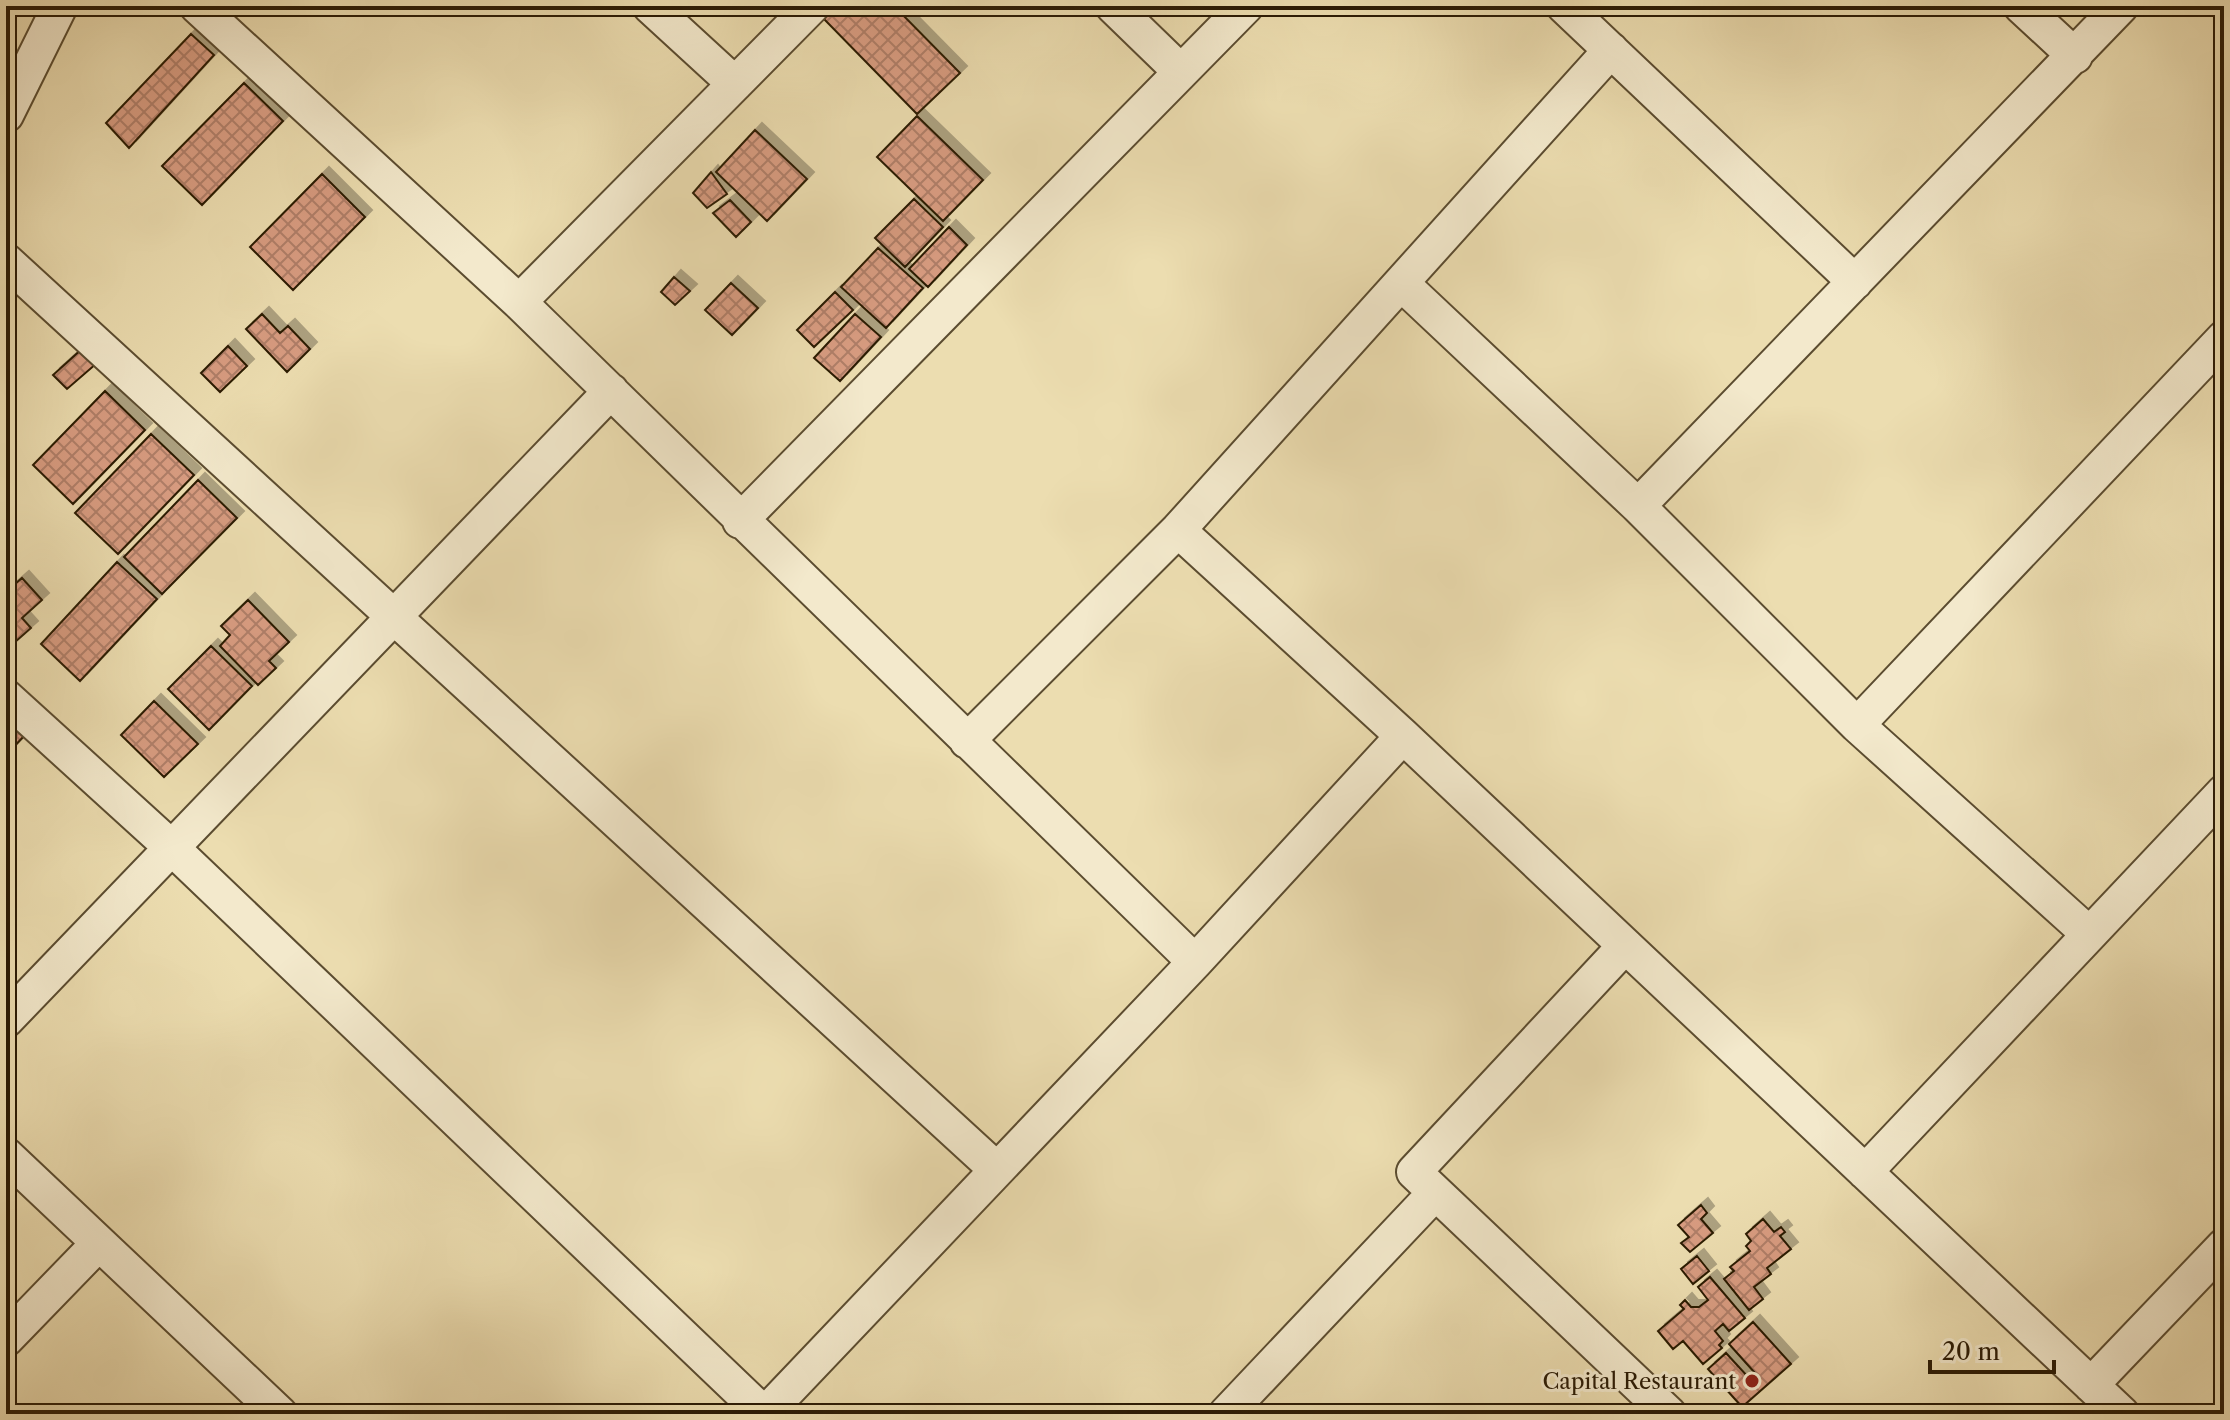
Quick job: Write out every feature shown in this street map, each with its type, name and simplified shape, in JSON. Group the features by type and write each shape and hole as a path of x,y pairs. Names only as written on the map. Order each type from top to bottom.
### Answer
{"street":[{"path":"6,115 60,6"},
{"path":"197,6 519,302 1195,962"},
{"path":"650,6 735,84"},
{"path":"519,302 812,6"},
{"path":"1113,6 1181,72"},
{"path":"740,521 1246,6"},
{"path":"1564,6 1855,282"},
{"path":"2021,6 2075,56"},
{"path":"1638,506 2121,6"},
{"path":"967,741 1178,530 1611,50"},
{"path":"6,261 997,1170"},
{"path":"1401,283 1638,506 1857,725 2089,934"},
{"path":"1857,725 2224,338"},
{"path":"6,1020 611,391"},
{"path":"1178,530 1403,736 2122,1414"},
{"path":"6,697 172,848 764,1414 1195,962 1403,736"},
{"path":"1865,1172 2224,792"},
{"path":"1625,946 1414,1172 1652,1408"},
{"path":"6,1155 280,1414"},
{"path":"1226,1414 1435,1193"},
{"path":"6,1339 99,1243"},
{"path":"2091,1385 2224,1246"}],"building":[{"path":"836,6 894,6 960,73 917,114 823,18"},
{"path":"191,34 214,55 129,148 106,123"},
{"path":"244,83 283,121 202,205 162,166"},
{"path":"917,116 983,180 943,221 877,157"},
{"path":"755,130 807,179 767,221 716,172"},
{"path":"711,172 727,194 707,208 693,193"},
{"path":"322,174 365,217 293,290 250,247"},
{"path":"914,199 943,227 905,267 875,238"},
{"path":"730,200 751,222 736,237 713,213"},
{"path":"949,227 967,245 928,287 909,269"},
{"path":"878,248 923,288 886,328 841,287"},
{"path":"674,277 690,291 675,305 661,292"},
{"path":"731,283 758,308 732,335 705,310"},
{"path":"835,292 853,310 814,347 797,330"},
{"path":"262,314 280,333 288,326 310,349 287,372 246,329"},
{"path":"855,314 881,337 840,381 814,358"},
{"path":"228,346 247,366 220,392 201,373"},
{"path":"83,348 97,363 67,389 53,375"},
{"path":"105,391 145,430 73,504 33,465"},
{"path":"151,434 194,475 118,554 75,513"},
{"path":"198,480 237,518 162,594 124,557"},
{"path":"117,562 157,599 80,681 41,644"},
{"path":"22,578 42,600 22,618 31,628 6,650 6,592"},
{"path":"248,600 289,642 269,661 276,668 258,685 220,646 230,635 221,626"},
{"path":"211,646 252,686 209,730 168,689"},
{"path":"154,701 198,744 164,777 121,735"},
{"path":"6,718 25,735 8,753 6,751"},
{"path":"1701,1205 1707,1213 1701,1219 1713,1233 1690,1252 1681,1243 1689,1237 1678,1225"},
{"path":"1763,1219 1774,1232 1781,1227 1785,1232 1780,1236 1791,1249 1767,1268 1771,1274 1754,1287 1763,1299 1749,1310 1724,1279 1734,1271 1730,1267 1750,1251 1746,1246 1751,1241 1746,1234"},
{"path":"1697,1256 1709,1271 1693,1284 1681,1269"},
{"path":"1710,1277 1745,1318 1729,1331 1723,1324 1715,1331 1723,1341 1719,1345 1722,1348 1703,1364 1683,1341 1673,1349 1658,1331 1684,1309 1680,1305 1685,1300 1691,1307 1699,1307 1708,1300 1698,1287"},
{"path":"1753,1322 1791,1364 1742,1407 1708,1369 1726,1353 1749,1378 1755,1373 1729,1344"}],"place":[{"name":"Capital Restaurant","path":"1752,1381"}]}
